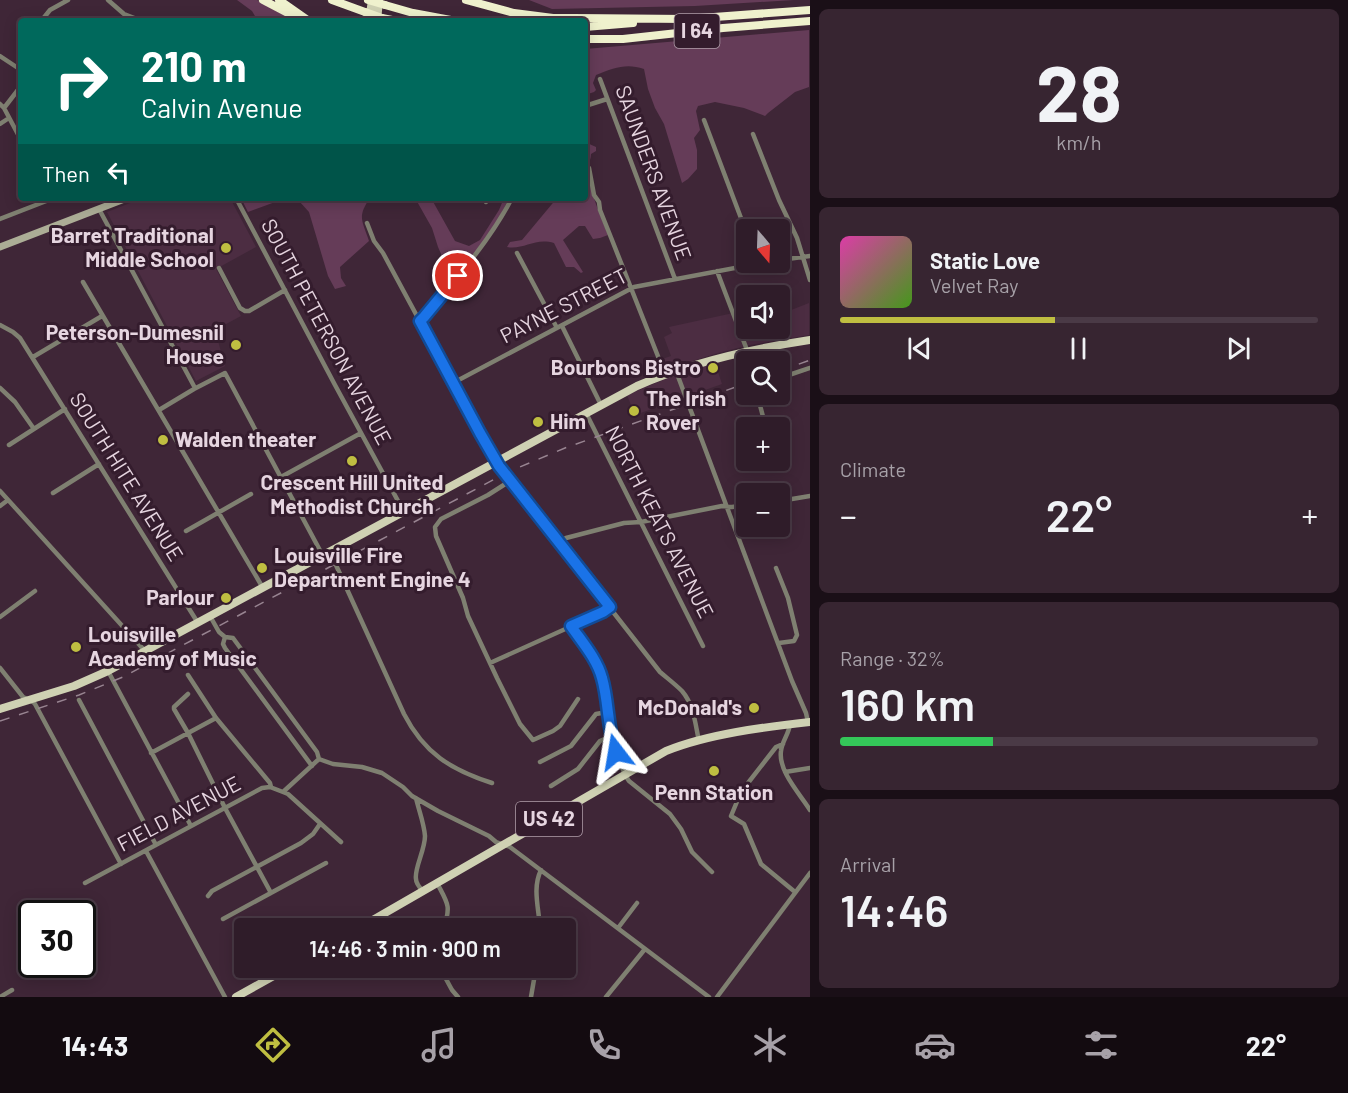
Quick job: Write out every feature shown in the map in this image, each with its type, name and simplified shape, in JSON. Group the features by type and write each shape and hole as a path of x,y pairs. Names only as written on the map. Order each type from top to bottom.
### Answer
{"highway":[{"path":"263,0 297,18"},
{"path":"279,0 305,18"},
{"path":"332,0 378,18"},
{"path":"370,0 413,13 440,18"},
{"path":"466,0 514,13 553,18"},
{"name":"I 64","path":"588,27 810,10"},
{"path":"588,19 673,20"},
{"name":"I 64","path":"588,39 623,39 810,21"},
{"path":"588,44 623,39"}],"main road":[{"path":"369,18 370,0"},
{"path":"380,18 382,2"},
{"path":"0,709 74,686 108,671 637,386 676,370 747,350 810,340"},
{"name":"US 42","path":"376,918 666,751 699,741 809,722"},
{"path":"240,996 271,978"}],"street":[{"path":"45,18 50,10 68,0"},
{"path":"108,0 124,14 134,18"},
{"path":"0,56 18,68"},
{"name":"SAUNDERS AVENUE","path":"600,78 675,279"},
{"path":"18,89 2,106 18,134"},
{"path":"588,105 607,99"},
{"path":"0,124 9,118"},
{"path":"704,120 741,219"},
{"path":"753,134 793,229 810,280"},
{"path":"589,168 594,195 600,203 600,210 665,374"},
{"path":"0,219 46,201"},
{"path":"0,247 119,201"},
{"name":"SOUTH PETERSON AVENUE","path":"238,201 404,512"},
{"path":"420,321 482,245 510,201"},
{"path":"99,208 195,388"},
{"path":"368,223 374,241 383,253 497,462 660,672 687,698 692,707 699,741"},
{"path":"517,253 602,405"},
{"path":"790,258 810,255"},
{"name":"PAYNE STREET","path":"453,383 631,288 736,267"},
{"path":"219,268 242,310 245,311 249,311 285,290"},
{"path":"717,271 747,350"},
{"path":"83,282 263,588"},
{"path":"33,357 102,316"},
{"name":"SOUTH HITE AVENUE","path":"0,325 21,338 198,623"},
{"path":"790,375 810,368"},
{"path":"676,370 809,722"},
{"path":"159,410 225,373 281,477 327,554 412,727 433,754 461,771 492,783"},
{"path":"0,388 15,402 34,429"},
{"path":"9,445 65,409"},
{"name":"NORTH KEATS AVENUE","path":"586,414 703,646"},
{"path":"281,477 361,434"},
{"path":"53,494 99,464"},
{"path":"510,481 441,519 435,527 435,533 463,598 468,616 490,663 520,724 533,741 560,726 578,699"},
{"path":"0,491 145,651"},
{"path":"186,531 251,494"},
{"path":"790,499 810,496"},
{"path":"0,506 8,500"},
{"path":"558,542 624,523 641,522 722,506 736,507"},
{"path":"776,568 788,598 797,635 794,641 779,644"},
{"path":"0,617 35,591"},
{"path":"490,663 610,607"},
{"path":"210,616 219,632 225,637 233,638 317,752 316,762 283,792"},
{"path":"571,626 599,669 611,736 625,775 629,781 670,814 681,829 692,852 712,872"},
{"path":"225,637 223,644 225,648 316,762 354,765 376,770 438,811 510,847 709,997"},
{"path":"0,669 23,697 35,704 121,864"},
{"path":"108,671 191,826"},
{"path":"188,675 216,718 271,787"},
{"path":"188,694 174,709 271,893"},
{"path":"79,700 156,845"},
{"path":"540,762 571,746 596,714 607,712"},
{"path":"151,753 216,718"},
{"path":"790,724 781,751 781,759 785,772 810,810"},
{"path":"551,786 578,769 600,741 611,736"},
{"path":"783,744 776,747 741,792 731,816 744,824 761,864 795,892"},
{"path":"785,772 810,768"},
{"name":"FIELD AVENUE","path":"85,884 267,786 288,794 341,842"},
{"path":"416,798 425,839 416,877 423,891"},
{"path":"208,896 212,891 308,839 320,824"},
{"path":"146,851 225,997"},
{"path":"223,919 326,863"},
{"path":"539,918 536,888 541,870"},
{"path":"717,997 810,873"},
{"path":"437,883 448,905 447,918"},
{"path":"618,928 637,903"},
{"path":"606,997 645,949"},
{"path":"445,978 458,997"},
{"path":"531,997 534,978"},
{"path":"0,997 12,990"}],"shaded area":[{"path":"237,0 257,0 293,18 256,18 252,11"},
{"path":"529,0 794,0 695,6 552,9"},
{"path":"809,30 809,87 795,92 765,116 744,108 715,102 698,106 696,111 700,130 694,138 697,150 697,169 682,183 664,124 648,89 644,69 626,66 596,75 593,83 596,90 588,94 588,49"},
{"path":"588,143 596,147 588,166"},
{"path":"588,166 590,185 608,235 593,239 585,226 579,226 563,240 583,272 581,273 574,267 566,267 554,243 535,242 519,247 507,247 510,242 522,240 554,201 588,201"},
{"path":"135,201 232,201 256,247 216,269 241,316 215,330 225,366 196,381 107,212"},
{"path":"242,201 278,201 248,212"},
{"path":"299,201 368,201 363,210 362,219 369,241 340,267 341,278 346,286 335,289 328,276 309,212"},
{"path":"417,201 433,201 455,241 469,246 480,240 503,201 508,201 480,247 452,279 432,228"},
{"path":"809,303 809,335 790,338 790,310"},
{"path":"736,312 736,339 785,339 750,345 666,368 662,359 671,356 664,337 672,333 669,327"},
{"path":"715,363 722,384 635,415 627,395 675,375"}],"railway":[{"path":"790,367 810,360"},
{"path":"0,721 79,695 123,677 508,472 565,448 736,387"}],"place":[{"name":"Barret Traditional Middle School","path":"226,248"},
{"name":"Peterson-Dumesnil House","path":"236,345"},
{"name":"Bourbons Bistro","path":"713,368"},
{"name":"The Irish Rover","path":"634,411"},
{"name":"Him","path":"538,422"},
{"name":"Walden theater","path":"163,440"},
{"name":"Crescent Hill United Methodist Church","path":"352,461"},
{"name":"Louisville Fire Department Engine 4","path":"262,568"},
{"name":"Parlour","path":"226,598"},
{"name":"Louisville Academy of Music","path":"76,647"},
{"name":"McDonald's","path":"754,708"},
{"name":"Penn Station","path":"714,771"}],"route":[{"path":"458,276 420,321 499,466 610,607 571,626 595,661 602,677 611,739 616,752"}]}
